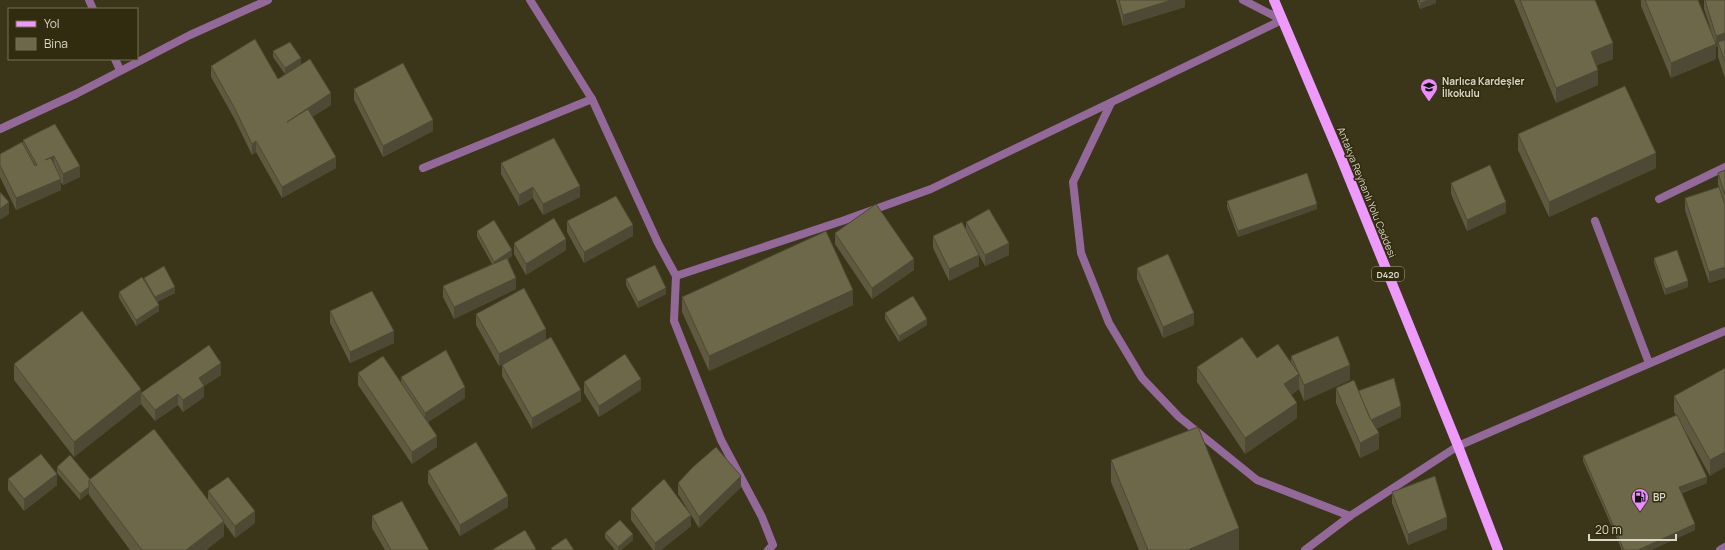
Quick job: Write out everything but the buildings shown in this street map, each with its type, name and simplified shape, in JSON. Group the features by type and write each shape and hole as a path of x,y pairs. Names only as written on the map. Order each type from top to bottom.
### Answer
{"main road":[{"name":"Antakya Reyhanlı Yolu Caddesi","path":"1274,0 1341,158 1458,446 1498,550"}],"street":[{"path":"0,129 76,94 190,35 268,0"},
{"path":"530,0 592,99 658,243 676,276 674,321 721,440 762,518 772,548"},
{"path":"1243,0 1282,20"},
{"path":"676,276 842,221 931,189 1282,20"},
{"path":"115,60 120,70"},
{"path":"423,168 592,99"},
{"path":"1111,103 1073,182 1081,253 1109,323 1142,378 1179,417 1257,480 1350,516"},
{"path":"1660,199 1725,167"},
{"path":"1596,222 1649,363"},
{"path":"1305,550 1350,516 1458,446 1725,331"},
{"path":"1720,550 1725,547"}],"place":[{"name":"Narlıca Kardeşler İlkokulu","path":"1429,102"},
{"name":"BP","path":"1640,512"}]}
